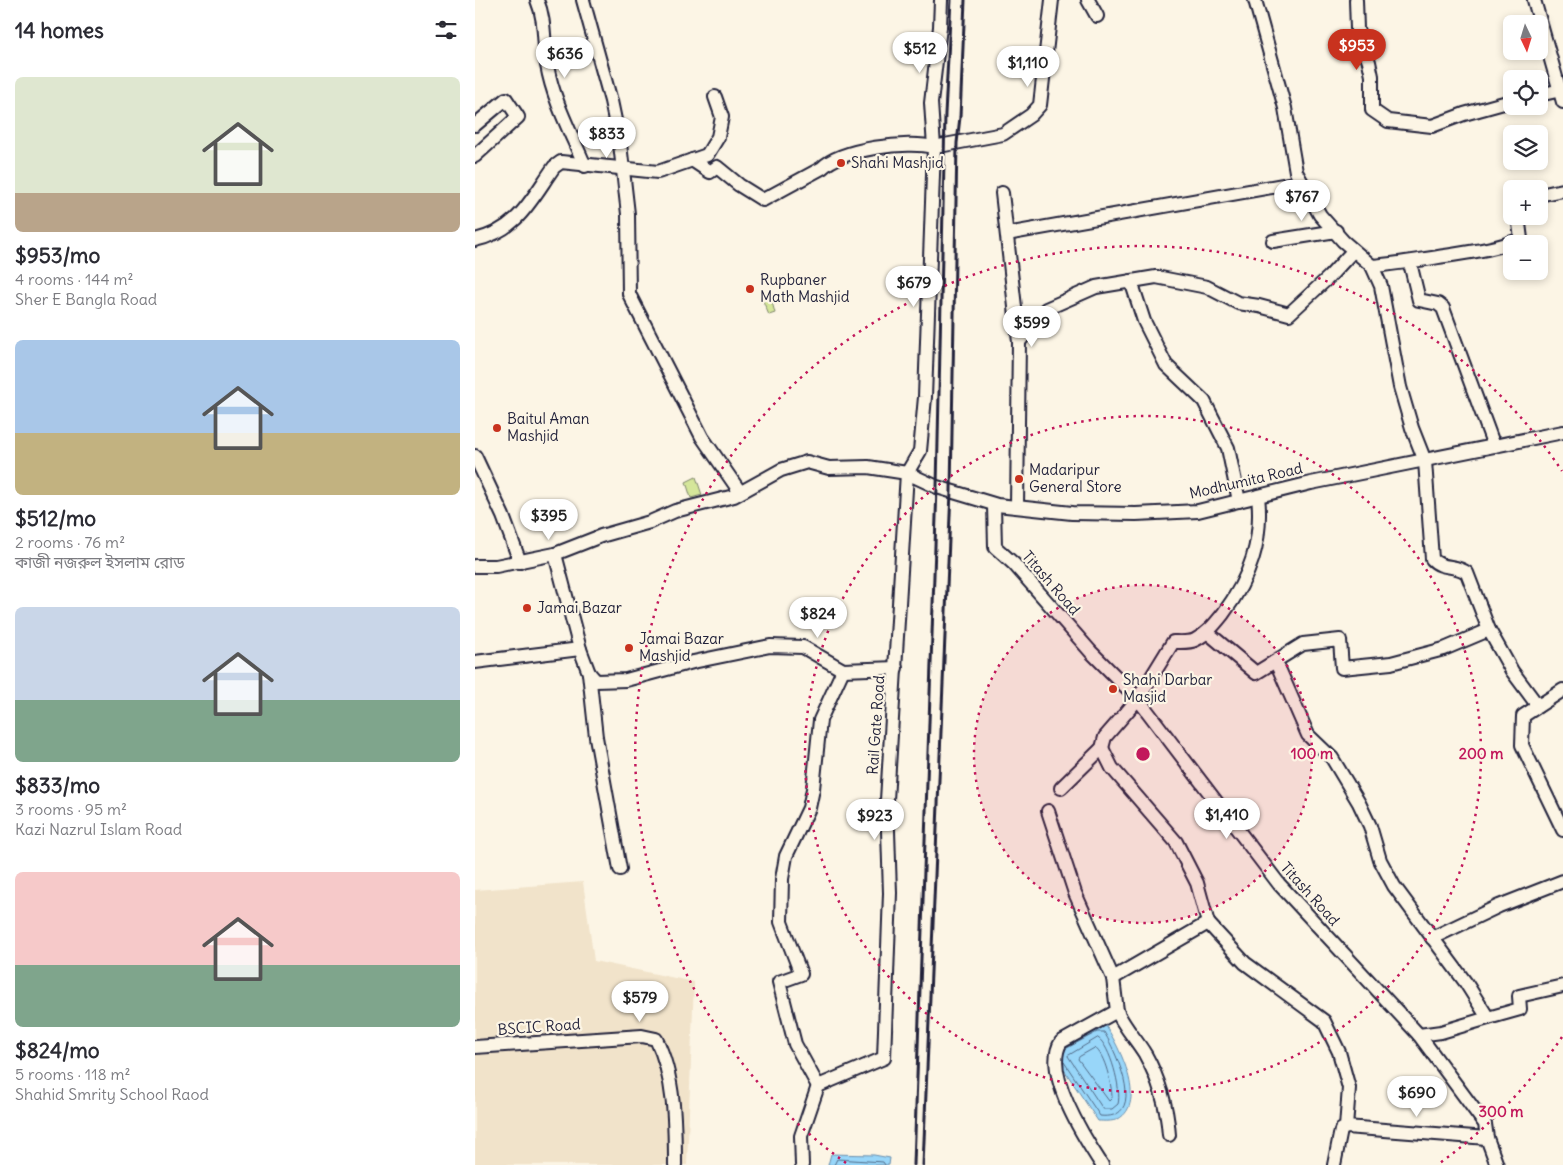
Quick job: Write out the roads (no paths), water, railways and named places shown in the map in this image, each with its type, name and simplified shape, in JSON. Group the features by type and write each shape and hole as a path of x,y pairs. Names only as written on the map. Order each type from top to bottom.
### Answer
{"street":[{"path":"537,0 544,24 547,64 555,93 585,166"},
{"path":"583,0 611,101 620,144 628,214 629,294 702,437 740,492"},
{"path":"907,473 920,451 925,397 934,147 931,103 940,27 941,0"},
{"path":"692,160 710,172 717,166 739,185 763,200 828,163 848,154 899,145 924,144 934,147 1003,134 1031,115 1040,105 1052,0"},
{"path":"1088,0 1097,16"},
{"path":"1255,0 1285,108 1293,162 1300,182 1320,215 1353,251 1372,266 1381,286 1400,387 1412,428 1425,460 1432,559 1442,567 1461,568 1467,573 1489,630 1512,671 1538,706"},
{"path":"1356,0 1357,29 1372,76 1372,110 1388,121 1432,126 1464,114 1503,103"},
{"path":"1534,0 1543,37 1562,96 1548,95"},
{"path":"475,240 490,238 515,222 557,164 561,162 622,170 658,172 707,155 718,137 722,117 715,97"},
{"path":"475,124 506,99 518,117 475,156"},
{"path":"1007,234 1300,182"},
{"path":"1548,194 1563,190"},
{"path":"1002,193 1019,342 1017,506"},
{"path":"1372,266 1410,263 1477,252 1521,239 1520,225"},
{"path":"1273,241 1336,231"},
{"path":"1019,342 1046,309 1096,287 1156,277 1207,287 1238,303 1289,314 1353,251"},
{"path":"1410,263 1419,300 1438,304 1443,308 1494,446"},
{"path":"1131,282 1144,321 1166,365 1204,401 1228,448 1239,501"},
{"name":"Modhumita Road","path":"475,566 496,566 555,554 601,536 650,522 675,511 734,496 781,470 807,462 829,468 867,467 907,473 937,487 994,505 1071,513 1136,514 1198,511 1311,483 1563,432"},
{"path":"475,456 503,516 520,562"},
{"name":"Rail Gate Road","path":"819,1086 884,1058 890,892 887,800 907,473"},
{"path":"1061,788 1102,748 1105,736 1138,699 1173,642 1194,641 1207,632 1240,592 1257,544 1261,518 1258,496"},
{"name":"Titash Road","path":"994,505 995,547 1014,564 1091,652 1138,699 1279,884 1419,1035 1485,1124 1487,1138 1497,1165"},
{"path":"555,554 579,649 595,681 625,680 693,662 771,646 803,647 843,670 896,668"},
{"path":"1207,632 1256,674 1303,644 1340,640 1342,668 1391,663 1444,649 1489,630"},
{"path":"475,662 579,649"},
{"path":"1276,662 1308,736 1331,758 1353,792 1370,826 1379,860 1394,886 1488,1018"},
{"path":"802,1165 801,1136 819,1086 795,1044 779,982 801,974 781,922 782,879 786,856 809,808 813,789 820,720 843,670"},
{"path":"589,672 596,737 621,869"},
{"path":"1563,690 1523,716 1522,745 1563,830"},
{"path":"1102,748 1112,768 1177,842 1197,883 1209,923 1245,963 1324,1021 1339,1052 1349,1088 1346,1127"},
{"path":"1048,811 1075,893 1113,978 1117,1011 1121,1021 1145,1054 1159,1084 1168,1113 1169,1135"},
{"path":"1432,938 1499,906 1563,881"},
{"path":"1113,978 1209,923"},
{"path":"1419,1035 1441,1032 1520,1010 1519,996 1563,986"},
{"path":"1102,1165 1078,1128 1055,1066 1056,1050 1061,1042 1117,1011"},
{"name":"BSCIC Road","path":"475,1047 642,1036 656,1039 666,1059 670,1086 675,1165"},
{"path":"1334,1165 1341,1130 1346,1127 1487,1138"}],"water":[{"path":"1096,1026 1106,1026 1118,1047 1131,1088 1131,1101 1127,1111 1113,1121 1098,1121 1059,1062 1061,1045"},
{"path":"831,1154 874,1155 890,1158 889,1165 828,1165"}],"railway":[{"path":"914,1165 937,487 945,114 951,0"},
{"path":"923,1165 951,491 957,143 960,117 965,0"}],"place":[{"name":"Shahi Mashjid","path":"841,163"},
{"name":"Rupbaner Math Mashjid","path":"750,289"},
{"name":"Baitul Aman Mashjid","path":"497,428"},
{"name":"Madaripur General Store","path":"1019,479"},
{"name":"Jamai Bazar","path":"527,608"},
{"name":"Jamai Bazar Mashjid","path":"629,648"},
{"name":"Shahi Darbar Masjid","path":"1113,689"}]}
